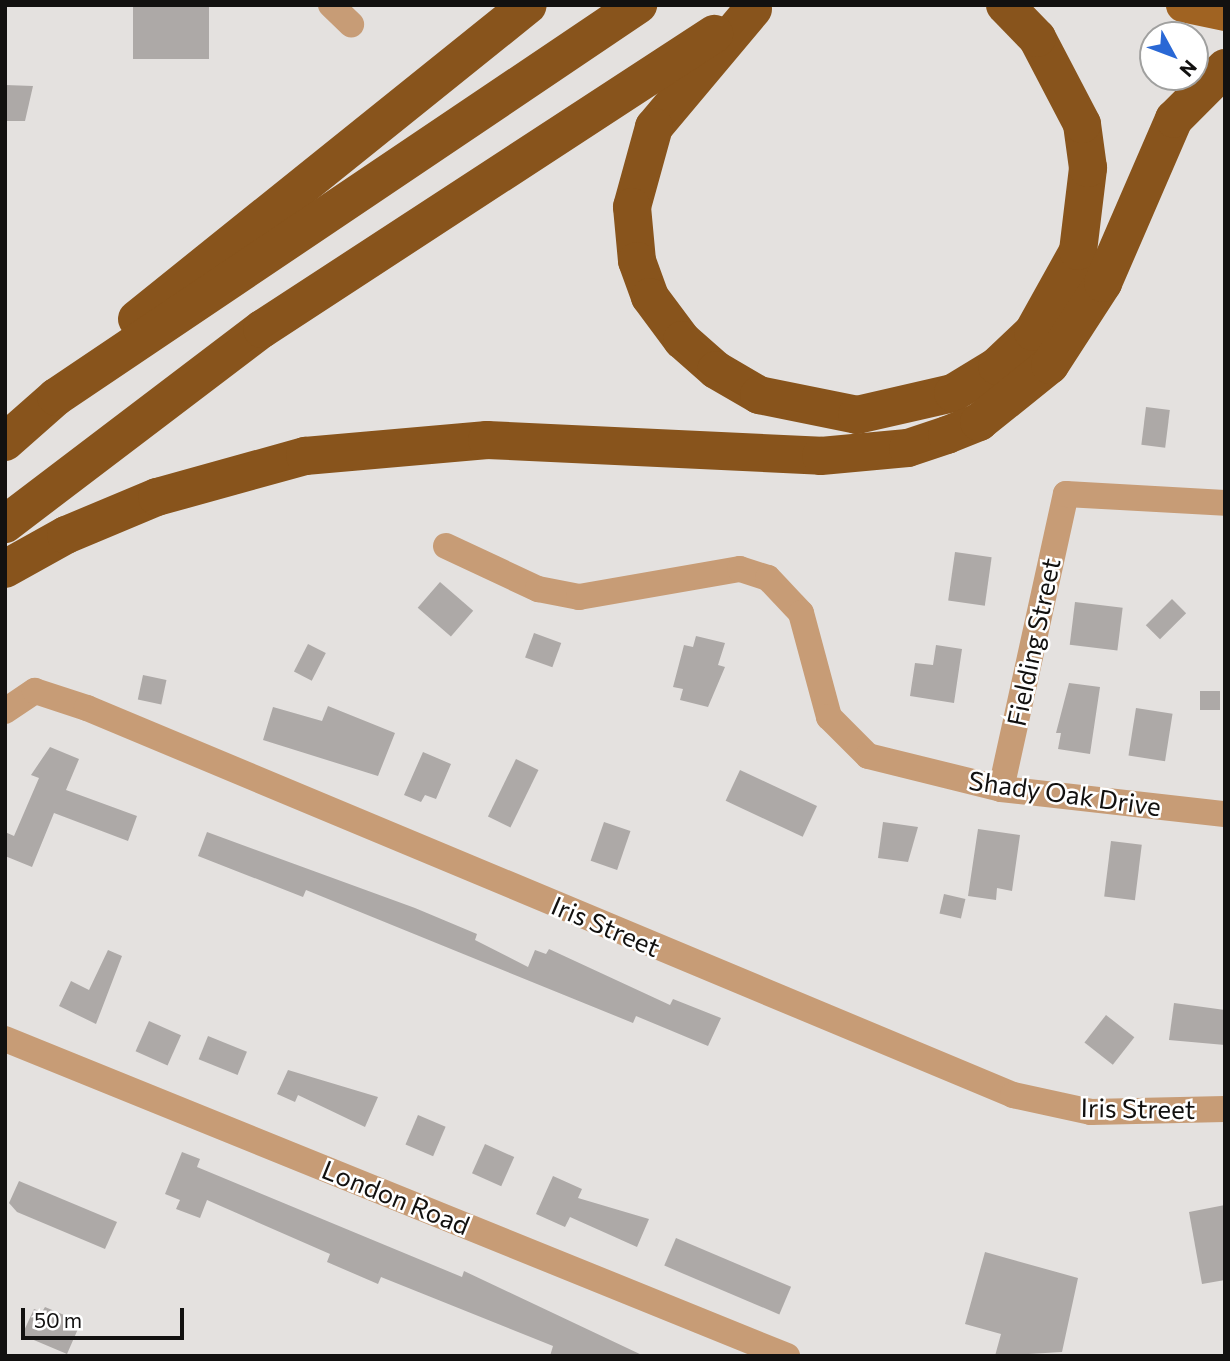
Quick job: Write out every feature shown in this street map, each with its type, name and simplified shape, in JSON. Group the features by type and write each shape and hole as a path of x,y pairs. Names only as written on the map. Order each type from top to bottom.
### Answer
{"highway":[{"path":"5,442 56,397 158,298 528,5"},
{"path":"56,397 638,5"},
{"path":"755,7 654,127 632,207 637,261 650,298 682,340 716,370 759,395 857,415 953,393 997,366 1034,332 1078,251 1087,181 1082,124 1037,37 1005,5"},
{"path":"5,524 262,329 755,7"},
{"path":"5,569 66,535 157,497 305,456 486,440 821,456 908,448 979,422 1050,365 1103,283 1174,119 1225,68"}],"main road":[{"path":"1182,5 1225,14"}],"street":[{"path":"331,5 351,24"},
{"name":"Fielding Street","path":"1001,789 1066,494 1225,503"},
{"name":"Shady Oak Drive","path":"446,546 538,589 579,597 740,569 768,578 800,612 829,717 845,738 868,756 1001,789 1225,814"},
{"name":"Iris Street","path":"5,711 35,691 87,708 1013,1095 1091,1112 1225,1109"},
{"name":"London Road","path":"5,1039 788,1356"}],"building":[{"path":"133,5 209,5 209,59 133,59"},
{"path":"5,85 33,86 25,121 5,121"},
{"path":"1146,407 1170,410 1165,448 1141,445"},
{"path":"955,552 992,557 985,606 948,601"},
{"path":"440,582 473,611 451,637 418,608"},
{"path":"1172,599 1186,613 1160,639 1146,625"},
{"path":"1075,602 1123,608 1117,651 1070,645"},
{"path":"534,633 561,643 552,667 525,657"},
{"path":"696,636 725,643 718,665 725,667 708,707 680,700 683,689 673,687 684,645 693,647"},
{"path":"308,644 326,653 312,681 294,672"},
{"path":"936,645 962,649 954,703 910,696 915,663 933,665"},
{"path":"143,675 166,680 161,704 138,699"},
{"path":"1069,683 1100,687 1090,754 1058,749 1061,733 1056,733"},
{"path":"1200,691 1220,691 1220,710 1200,710"},
{"path":"328,706 395,733 378,776 263,740 273,707 322,721"},
{"path":"1136,708 1173,714 1165,761 1128,755"},
{"path":"50,747 79,759 66,790 137,816 128,841 54,813 32,867 5,856 5,832 14,836 39,778 31,775"},
{"path":"423,752 451,764 436,799 425,795 421,802 404,795"},
{"path":"516,759 538,770 510,827 488,817"},
{"path":"740,770 817,806 803,837 726,801"},
{"path":"604,822 630,831 617,870 591,861"},
{"path":"883,822 918,827 908,862 878,858"},
{"path":"978,829 1020,835 1012,891 997,888 996,900 968,896"},
{"path":"207,832 415,908 477,934 475,940 528,967 535,950 546,954 549,949 670,1005 673,999 721,1018 708,1046 636,1016 633,1023 306,890 303,897 198,856"},
{"path":"1111,841 1142,845 1135,900 1104,897"},
{"path":"944,894 965,899 961,918 940,913"},
{"path":"108,950 122,956 96,1024 59,1006 71,981 89,990"},
{"path":"1174,1003 1225,1010 1225,1045 1169,1040"},
{"path":"1106,1015 1134,1037 1113,1065 1084,1043"},
{"path":"149,1021 181,1035 168,1065 136,1051"},
{"path":"208,1036 247,1052 238,1075 199,1059"},
{"path":"288,1070 378,1097 365,1127 298,1095 295,1102 277,1094"},
{"path":"418,1115 446,1127 433,1156 405,1144"},
{"path":"485,1144 514,1157 501,1186 472,1173"},
{"path":"182,1152 200,1159 197,1167 462,1277 464,1271 644,1356 550,1356 553,1346 381,1277 378,1284 327,1262 330,1254 207,1200 200,1218 176,1209 180,1200 165,1194"},
{"path":"553,1176 582,1189 578,1198 649,1219 637,1247 570,1217 565,1227 536,1214"},
{"path":"19,1181 117,1222 105,1249 17,1212 9,1203"},
{"path":"1225,1205 1225,1280 1202,1284 1189,1212"},
{"path":"676,1238 791,1287 779,1314 664,1266"},
{"path":"985,1252 1078,1278 1062,1352 995,1356 1001,1334 965,1324"},
{"path":"45,1307 81,1322 67,1354 22,1335 34,1309 42,1312"}]}
